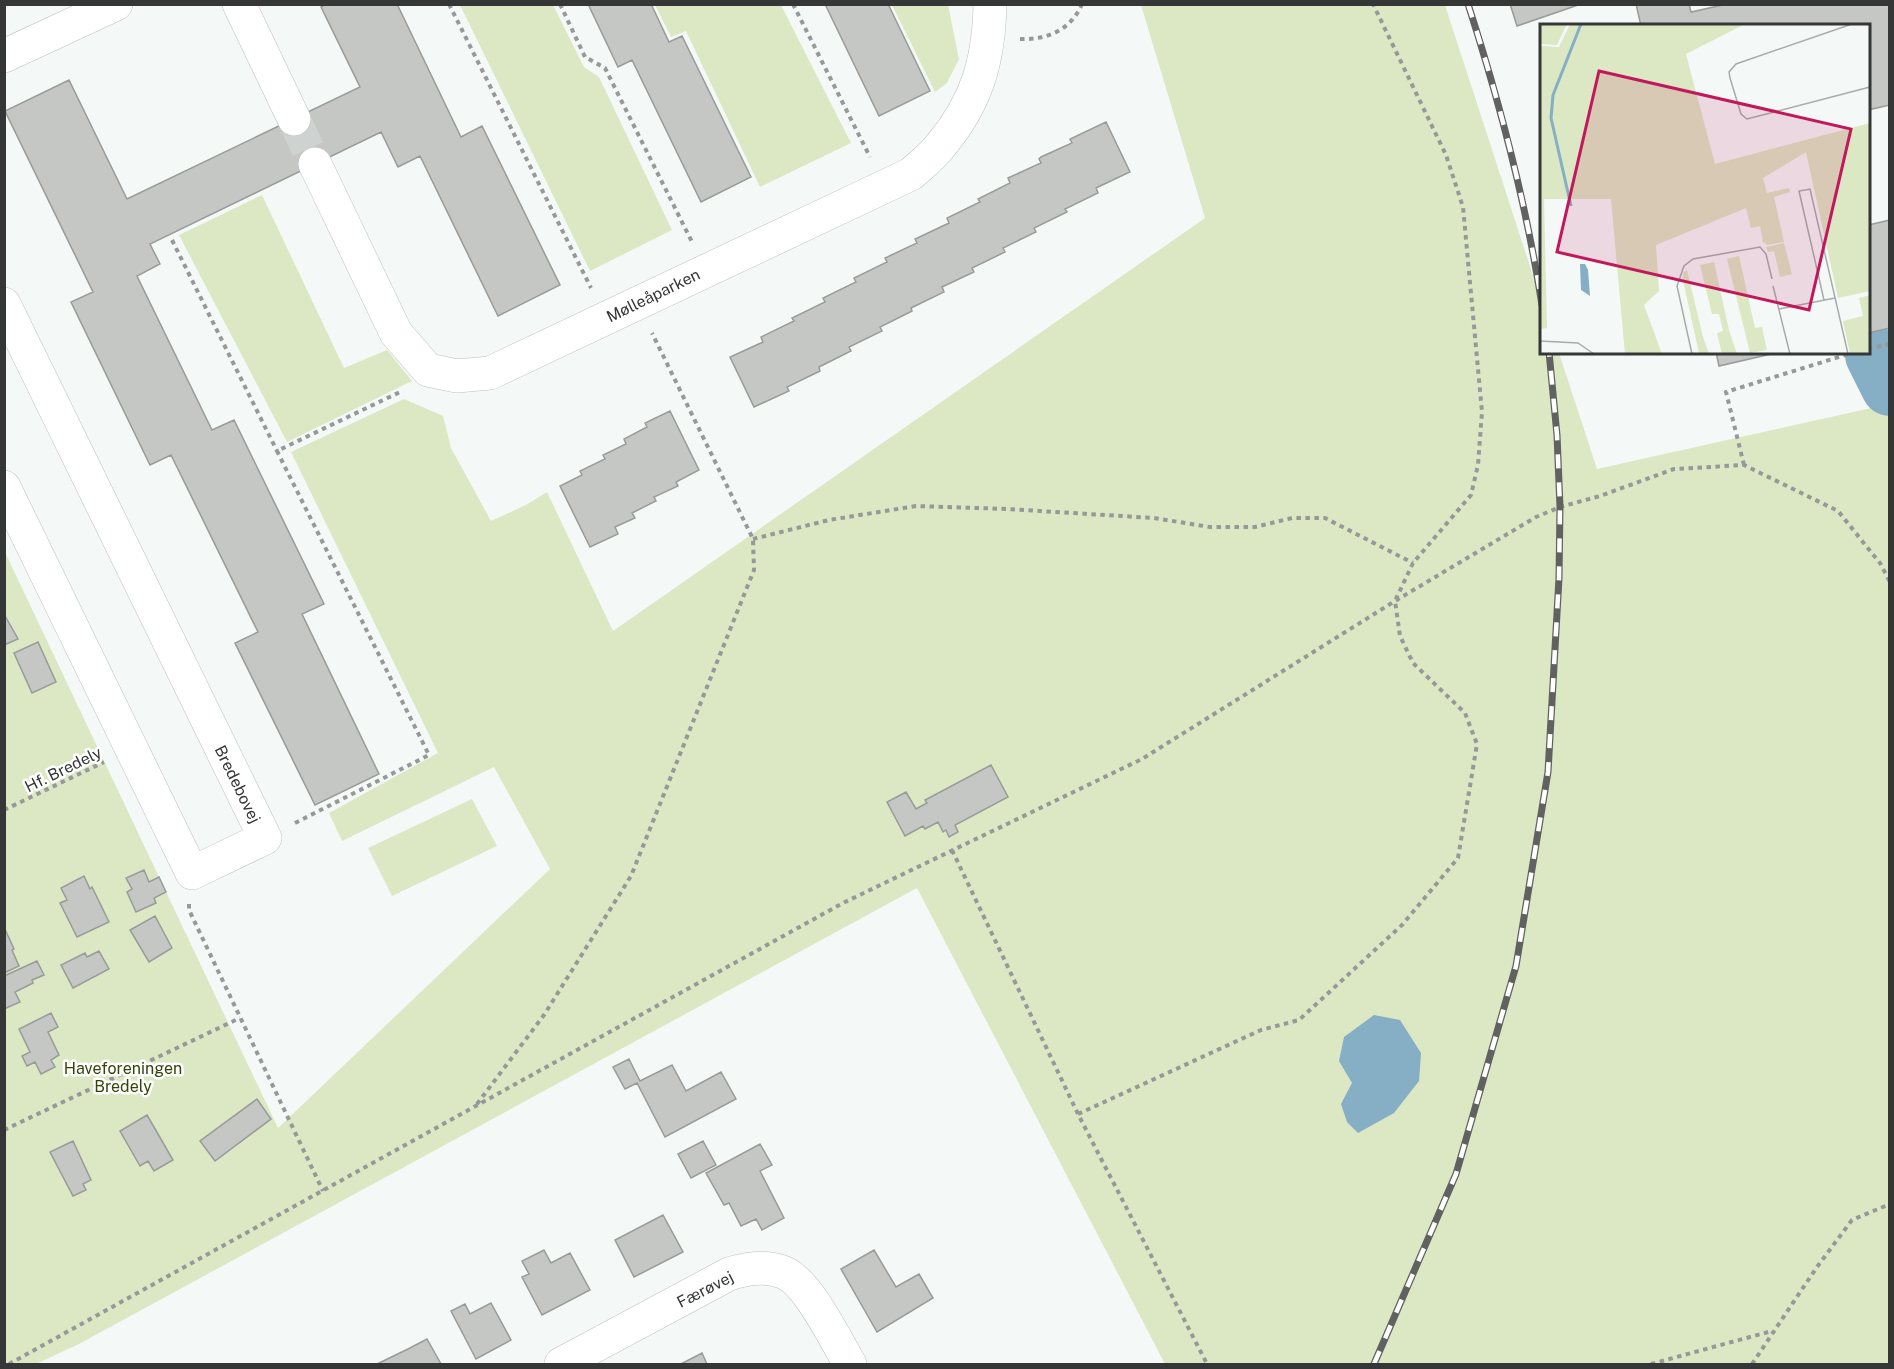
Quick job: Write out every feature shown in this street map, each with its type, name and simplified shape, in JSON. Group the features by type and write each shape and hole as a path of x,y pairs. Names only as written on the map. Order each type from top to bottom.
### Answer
{"street":[{"path":"4,56 116,4"},
{"path":"239,4 294,119"},
{"name":"Mølleåparken","path":"315,164 396,333 428,370 457,376 490,373 911,174 940,147 964,114 981,77 990,38 990,4"},
{"name":"Bredebovej","path":"4,304 265,838 192,873"},
{"path":"4,487 192,873"},
{"name":"Færøvej","path":"561,1365 729,1274 758,1267 785,1273 807,1292 850,1365"}],"path":[{"path":"449,4 606,318"},
{"path":"560,4 585,57 605,69 706,269"},
{"path":"793,4 885,186"},
{"path":"990,38 1033,39 1059,32 1071,23 1082,4"},
{"path":"1078,1114 1261,1030 1299,1020 1402,925 1458,858 1477,744 1465,713 1413,663 1400,636 1395,601 1413,562 1471,495 1478,465 1482,412 1463,207 1446,155 1373,4"},
{"path":"172,240 429,756 265,838"},
{"path":"474,1107 544,1015 631,876 754,570 753,539 637,303"},
{"path":"1870,349 1890,344"},
{"path":"1744,465 1726,392 1849,354"},
{"path":"277,451 440,372"},
{"path":"9,1365 843,903 1142,759 1395,601 1536,517 1560,507 1600,496 1674,469 1744,465 1838,511 1880,563 1890,582"},
{"path":"753,539 828,520 916,506 1007,508 1154,518 1210,527 1255,527 1292,518 1324,518 1413,562"},
{"name":"Hf. Bredely","path":"4,810 132,749"},
{"path":"952,850 1078,1114 1207,1365"},
{"path":"192,873 189,910 323,1191"},
{"path":"4,1130 240,1018"},
{"path":"1752,1365 1817,1267 1852,1220 1890,1204"},
{"path":"1651,1365 1773,1331"}],"green space":[{"path":"460,5 553,5 584,67 599,77 672,230 590,271"},
{"path":"655,5 781,5 851,143 760,187 686,31 671,37"},
{"path":"892,5 948,5 959,59 947,83 935,92"},
{"name":"Haveforeningen Bredely","path":"1141,5 1445,5 1540,297 1540,354 1559,354 1597,469 1889,404 1889,1364 1165,1364 917,888 79,1344 36,1364 5,1364 4,550 278,1128 550,869 494,767 342,841 329,813 438,753 291,452 404,399 443,416 451,448 491,521 526,505 547,492 613,631 1205,218"},
{"path":"262,195 344,368 387,350 412,381 287,442 179,235"},
{"path":"472,799 497,846 392,896 368,848"}],"water":[{"path":"1374,1015 1400,1020 1421,1053 1419,1081 1394,1113 1358,1133 1347,1122 1341,1104 1352,1083 1339,1061 1344,1037"}],"building":[{"path":"326,4 397,4 461,137 482,126 560,285 498,316 420,156 398,167 381,132 150,244 160,264 137,276 212,430 234,420 324,604 302,614 379,774 315,805 235,643 258,632 171,455 150,465 71,302 93,292 5,111 69,80 127,199 360,87 321,7"},
{"path":"588,4 651,4 669,42 682,36 751,177 701,202 632,60 618,67"},
{"path":"825,4 888,4 930,91 879,116"},
{"path":"1510,4 1581,4 1517,26"},
{"path":"1636,4 1689,4 1691,12 1727,4 1890,4 1890,105 1870,110 1870,24 1641,24"},
{"path":"1106,122 1130,172 1096,188 1098,193 1034,228 1036,232 1003,248 1005,252 972,268 974,272 942,287 944,292 880,327 882,331 849,347 851,351 819,367 820,371 787,387 789,391 754,407 730,357 763,342 761,337 825,302 823,298 856,282 854,278 887,262 885,258 917,243 915,239 949,223 947,218 980,202 978,199 1010,183 1008,178 1041,163 1039,159 1041,157 1072,143 1070,139"},
{"path":"1890,220 1890,328 1870,333 1870,225"},
{"path":"1716,354 1771,354 1719,366"},
{"path":"670,411 699,470 676,482 678,486 654,497 656,501 632,513 635,518 615,527 618,534 590,547 560,486 582,475 580,471 605,459 603,455 626,444 624,439 647,427 645,423"},
{"path":"4,614 18,639 4,645"},
{"path":"38,642 56,682 32,693 14,653"},
{"path":"991,765 1008,797 955,825 958,832 949,837 946,830 943,832 938,822 925,829 923,826 905,836 887,802 906,792 916,809 927,803 925,800"},
{"path":"144,870 149,882 159,877 166,892 154,898 156,903 136,912 127,892 132,889 126,878"},
{"path":"84,876 109,922 77,937 60,903 67,900 61,888"},
{"path":"155,916 172,948 149,962 130,930"},
{"path":"4,927 19,966 4,973"},
{"path":"99,951 109,969 73,988 61,965 85,953 87,957"},
{"path":"37,961 44,975 15,992 20,1002 4,1009 4,976"},
{"path":"51,1013 58,1027 48,1032 59,1055 51,1060 55,1067 41,1074 35,1062 27,1066 22,1056 30,1052 19,1029"},
{"path":"629,1059 640,1081 672,1065 686,1091 721,1072 736,1099 665,1137 637,1083 625,1089 613,1067"},
{"path":"257,1099 271,1119 215,1161 200,1141"},
{"path":"147,1115 173,1160 154,1171 148,1161 140,1166 120,1131"},
{"path":"73,1141 91,1180 83,1184 86,1190 73,1196 50,1152"},
{"path":"703,1141 716,1165 691,1178 678,1154"},
{"path":"760,1144 772,1165 760,1171 784,1218 762,1230 756,1219 741,1226 729,1203 724,1205 706,1173"},
{"path":"663,1215 683,1252 634,1277 615,1240"},
{"path":"544,1250 551,1263 570,1253 590,1290 542,1315 522,1277 529,1274 522,1261"},
{"path":"874,1250 896,1287 919,1274 933,1298 877,1332 841,1269"},
{"path":"491,1303 511,1340 476,1359 451,1311 465,1304 470,1314"},
{"path":"427,1339 441,1364 377,1364 408,1349"},
{"path":"702,1353 707,1364 681,1364"}],"waterway":[{"path":"1874,355 1890,387"}],"tunnel":[{"path":"294,119 315,164"}],"railway":[{"path":"1468,4 1511,153 1540,292"},
{"path":"1374,1364 1456,1174 1516,966 1548,772 1559,578 1560,507 1557,435 1549,354"}]}
